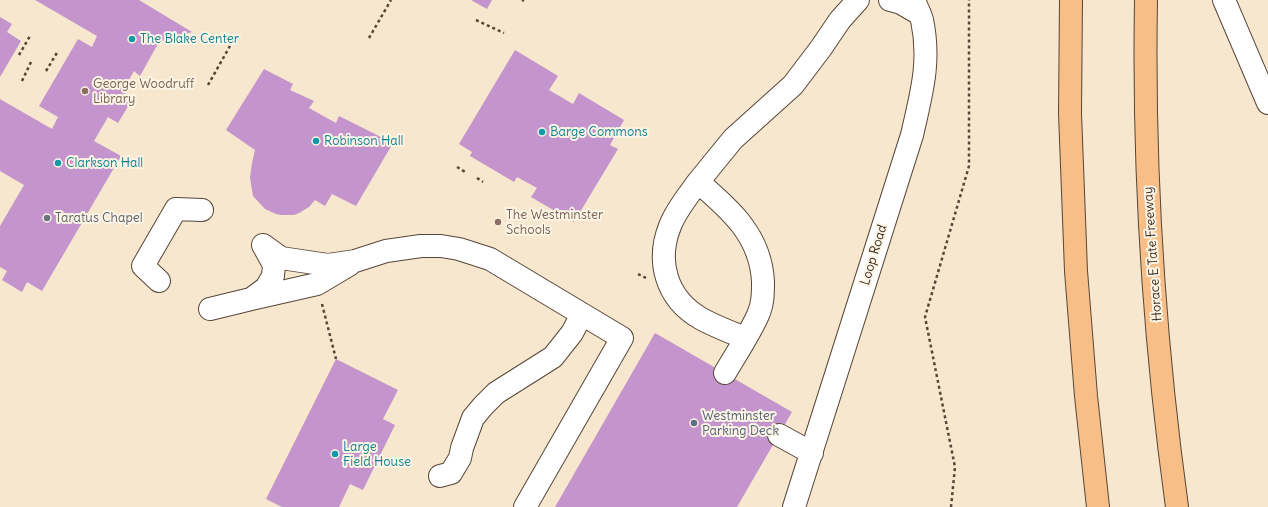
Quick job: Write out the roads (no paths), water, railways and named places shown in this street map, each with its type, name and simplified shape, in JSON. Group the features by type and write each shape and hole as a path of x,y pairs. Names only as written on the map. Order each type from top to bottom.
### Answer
{"highway":[{"path":"1071,0 1070,113 1076,271 1086,396 1098,507"},
{"name":"Horace E Tate Freeway","path":"1146,0 1148,193 1157,322 1177,507"}],"lane":[{"path":"890,0 917,7"},
{"path":"1224,0 1268,103"},
{"path":"745,338 699,318 682,304 671,290 664,269 663,248 670,225 698,182 733,139 793,85 840,20 860,1"},
{"name":"Loop Road","path":"794,507 912,135 925,78 926,48 922,18 917,7"},
{"path":"698,182 728,207 743,225 751,238 758,256 763,276 764,297 758,314 725,373"},
{"path":"159,281 143,266 176,209 202,210"},
{"path":"251,299 266,288 273,276 274,265 263,246 281,258 328,265 355,261 386,251 421,246 441,246 459,249 490,259 622,338 525,507"},
{"path":"210,309 317,284 355,261"},
{"path":"440,476 451,473 460,458 473,418 483,406 496,393 553,357 572,333 582,314"},
{"path":"779,435 812,452"}],"place":[{"name":"The Blake Center","path":"132,39"},
{"name":"George Woodruff Library","path":"85,91"},
{"name":"Barge Commons","path":"542,132"},
{"name":"Robinson Hall","path":"316,141"},
{"name":"Clarkson Hall","path":"58,163"},
{"name":"Taratus Chapel","path":"47,218"},
{"name":"The Westminster Schools","path":"498,222"},
{"name":"Westminster Parking Deck","path":"694,423"},
{"name":"Large Field House","path":"335,454"}]}
